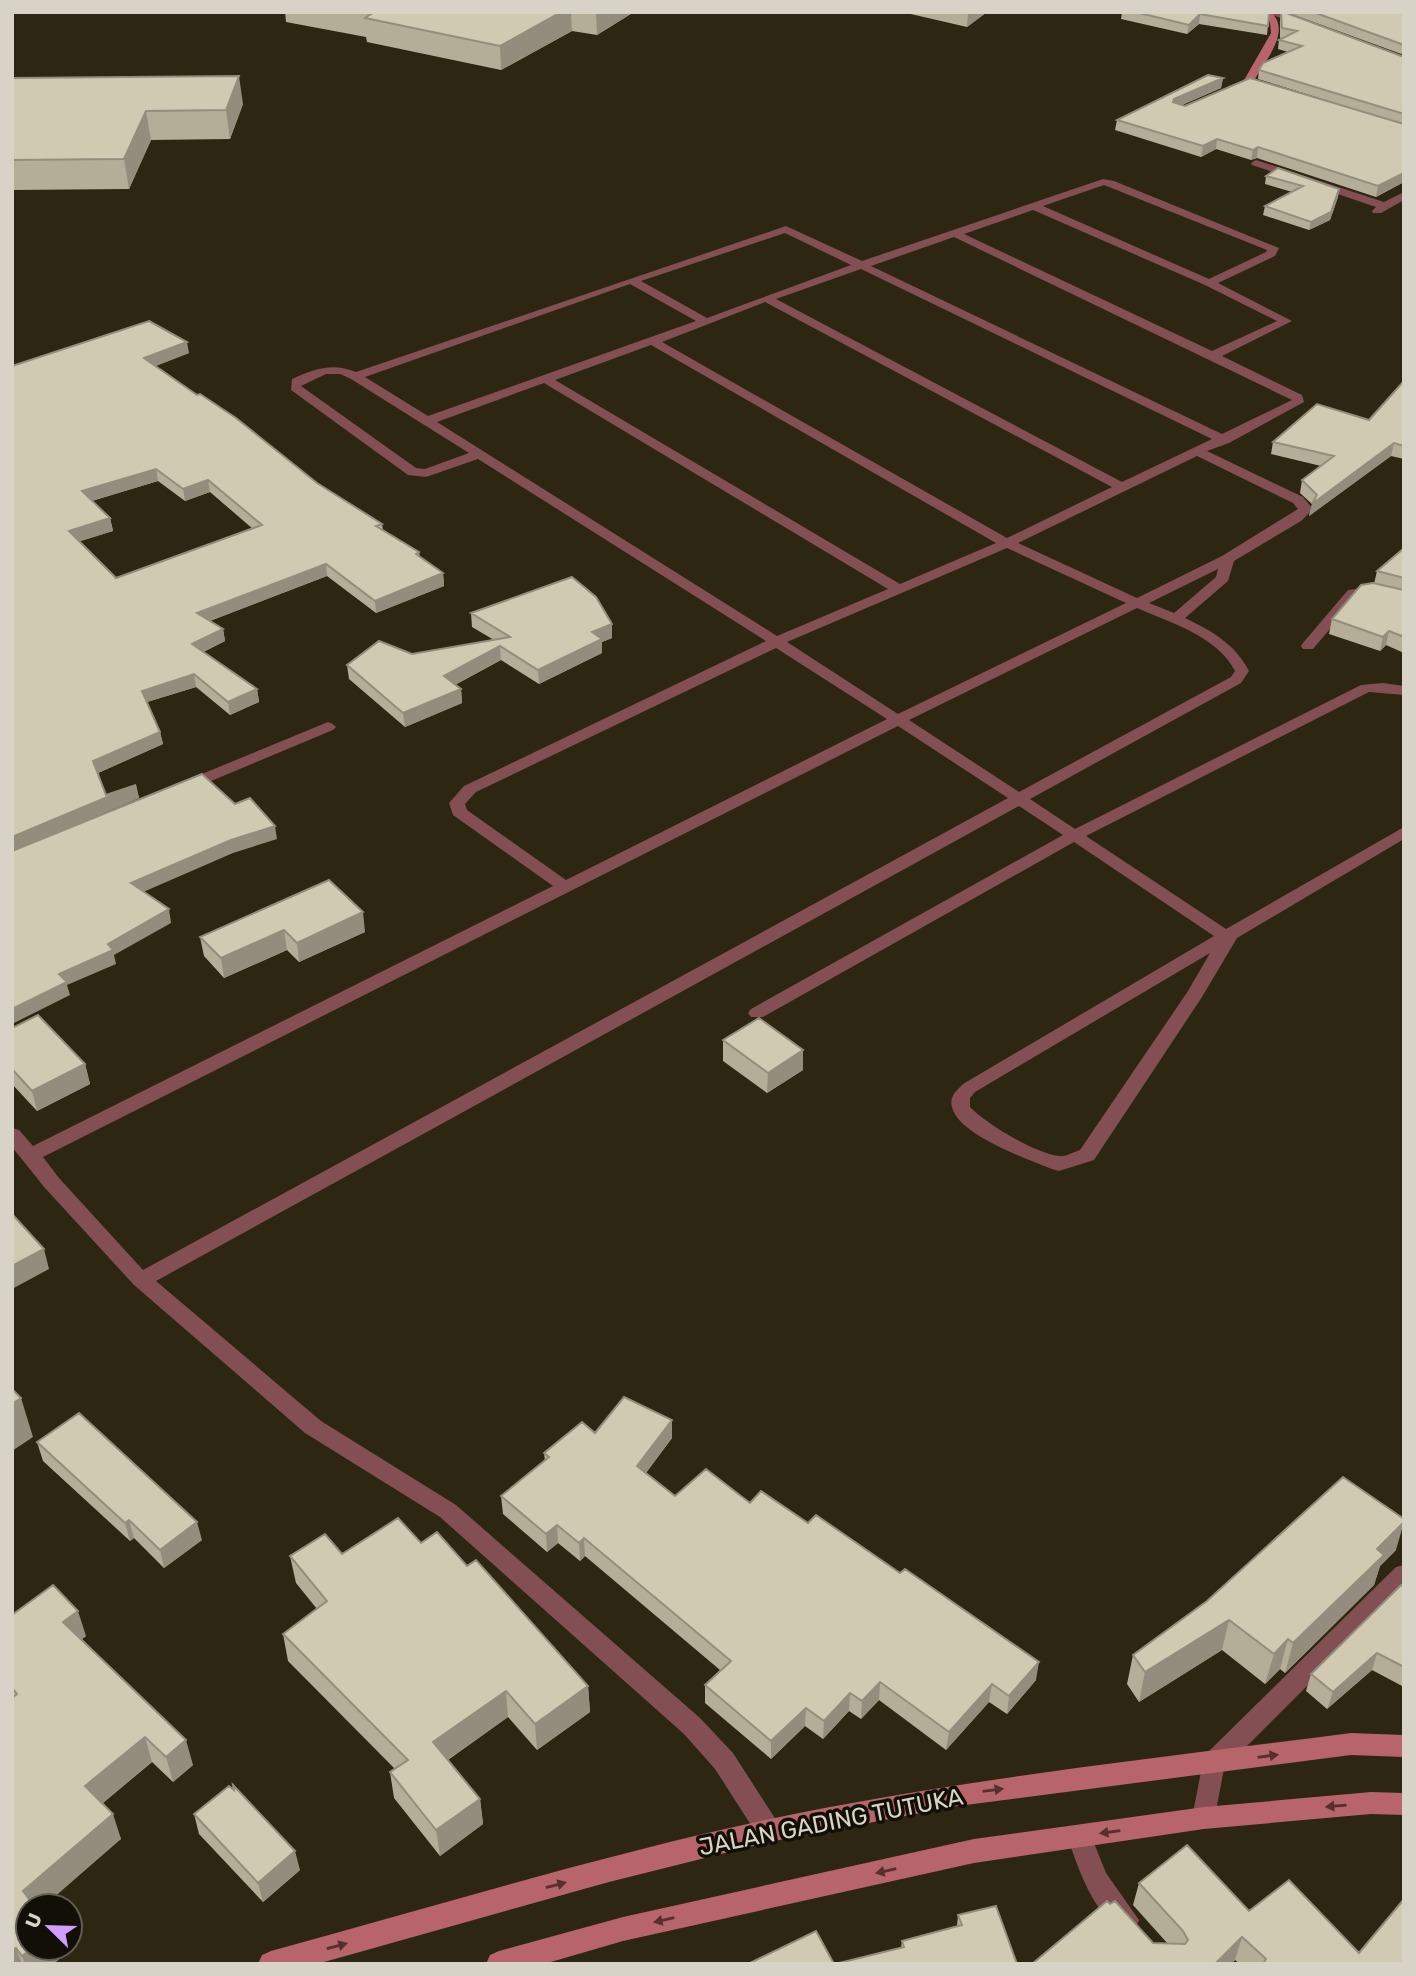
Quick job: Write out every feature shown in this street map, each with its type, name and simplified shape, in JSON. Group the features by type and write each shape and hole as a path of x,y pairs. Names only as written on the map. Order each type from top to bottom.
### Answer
{"main road":[{"path":"1267,12 1275,21 1276,33 1248,82 1274,90"},
{"name":"JALAN GADING TUTUKA","path":"271,1964 609,1870 769,1831 958,1795 1351,1745 1404,1746"},
{"path":"499,1964 623,1929 974,1851 1204,1818 1371,1803 1404,1804"}],"street":[{"path":"1267,12 1315,28"},
{"path":"1236,86 1248,82"},
{"path":"1256,163 1385,206"},
{"path":"426,421 766,298 1102,182 1273,248 1271,254 1209,283"},
{"path":"1373,214 1404,195"},
{"path":"1034,206 1209,283 1286,321 1212,356"},
{"path":"355,376 786,229 1224,440"},
{"path":"565,887 459,812 457,803 470,789 776,642 1007,542 1296,404 1298,398 954,233"},
{"path":"631,280 706,321"},
{"path":"766,298 1123,488"},
{"path":"141,1280 1236,680 1242,671 1239,661 1230,650 1176,620 1007,542 652,341"},
{"path":"480,454 426,473 413,472 295,387 296,382 333,369 344,369 480,454 776,642 1020,799 1228,938"},
{"path":"545,379 898,589"},
{"path":"31,1155 897,720 1227,559 1296,518 1306,509 1298,500 1199,452"},
{"path":"1176,620 1223,578 1227,559"},
{"path":"1308,646 1353,593 1370,591 1404,600"},
{"path":"757,1013 1075,835 1367,688 1383,687 1404,691"},
{"path":"176,791 328,727"},
{"path":"1228,938 1196,993 1087,1155 1059,1164 1016,1147 974,1123 961,1108 961,1097 969,1088 1404,832"},
{"path":"12,1135 141,1280 313,1427 448,1511 692,1726 724,1761 769,1831"},
{"path":"1204,1818 1213,1764 1404,1574"},
{"path":"1079,1836 1094,1879 1104,1895 1140,1934"}],"building":[{"path":"360,12 561,12 500,46 365,18 371,14"},
{"path":"1135,12 1269,14 1268,26 1200,14 1189,25"},
{"path":"1281,12 1404,57 1404,114 1259,70 1263,63 1302,46 1279,40 1297,31 1282,28"},
{"path":"1313,12 1404,12 1404,45"},
{"path":"1208,75 1223,78 1174,99 1173,102 1185,106 1250,78 1404,124 1404,173 1378,186 1258,147 1253,150 1217,139 1203,146 1117,120"},
{"path":"239,76 226,110 146,111 124,159 12,160 12,78"},
{"path":"1278,168 1339,189 1331,212 1311,222 1265,206 1303,186 1266,176"},
{"path":"149,321 187,342 144,358 236,418 317,483 382,524 376,526 419,552 416,554 443,573 375,601 326,564 197,613 223,629 192,644 257,689 228,702 194,674 142,691 160,732 93,761 106,795 136,785 12,837 12,366","holes":["156,469 183,489 208,480 262,525 116,578 69,531 110,518 82,491"]},
{"path":"1403,382 1404,446 1394,443 1312,504 1317,495 1302,480 1334,456 1273,442 1317,404 1369,420"},
{"path":"1403,549 1404,578 1377,571"},
{"path":"572,577 596,597 612,624 592,632 602,639 538,670 500,646 444,676 461,689 403,713 347,665 379,641 412,654 510,637 471,613"},
{"path":"1373,583 1404,590 1404,637 1389,631 1383,637 1332,619 1361,585"},
{"path":"202,774 235,804 250,798 275,826 231,840 131,883 169,909 108,944 113,950 59,974 67,982 12,1009 12,851"},
{"path":"329,880 363,912 297,943 284,930 221,958 200,937"},
{"path":"38,1015 85,1064 32,1091 12,1069 12,1028"},
{"path":"759,1018 803,1050 768,1073 723,1040"},
{"path":"12,1214 44,1249 12,1266"},
{"path":"12,1389 21,1398 12,1404"},
{"path":"624,1397 672,1420 637,1466 675,1496 706,1469 750,1503 761,1491 808,1523 816,1515 900,1573 905,1569 1039,1662 1009,1696 992,1684 949,1732 880,1682 862,1701 850,1693 824,1721 806,1708 771,1741 705,1685 731,1661 584,1538 579,1543 557,1525 546,1534 501,1496 549,1457 544,1453 582,1422 595,1433"},
{"path":"79,1413 197,1522 160,1550 129,1520 125,1523 37,1442"},
{"path":"1343,1477 1404,1519 1377,1549 1384,1555 1293,1643 1288,1639 1274,1654 1229,1620 1145,1672 1133,1655 1207,1601"},
{"path":"398,1518 421,1543 437,1532 467,1566 476,1560 588,1686 535,1724 506,1691 433,1742 480,1799 436,1830 390,1772 408,1760 283,1634 327,1601 290,1556 325,1534 342,1554"},
{"path":"53,1585 78,1611 63,1622 186,1740 166,1757 145,1737 85,1786 113,1814 24,1892 14,1892 12,1950 12,1698 17,1694 12,1688 12,1615"},
{"path":"1401,1585 1404,1587 1404,1667 1377,1653 1333,1692 1311,1674"},
{"path":"233,1785 295,1851 258,1883 194,1814 229,1786 234,1790"},
{"path":"1187,1845 1249,1911 1289,1880 1359,1953 1404,1899 1404,1964 1263,1964 1266,1959 1242,1937 1215,1964 1032,1964 1107,1901 1110,1904 1115,1901 1153,1943 1185,1944 1188,1940 1183,1931 1139,1883"},
{"path":"996,1906 1017,1964 835,1964 904,1947 902,1941 962,1925 958,1915"},
{"path":"816,1931 834,1964 748,1964"}]}
